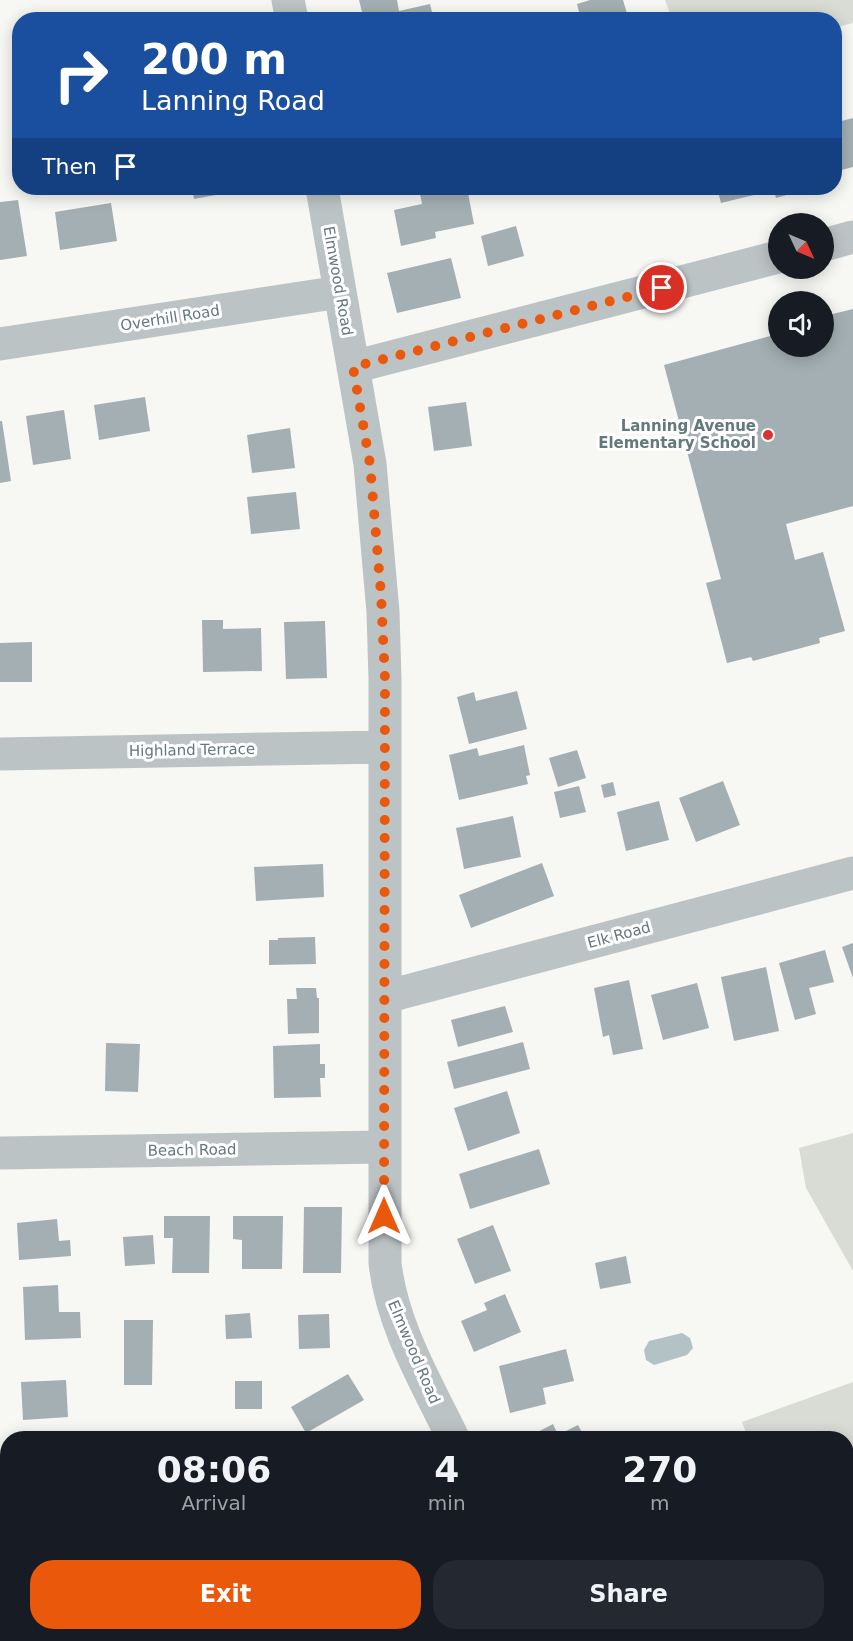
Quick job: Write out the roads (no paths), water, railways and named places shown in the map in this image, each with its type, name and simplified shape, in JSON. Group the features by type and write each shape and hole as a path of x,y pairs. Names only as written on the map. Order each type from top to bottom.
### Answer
{"street":[{"name":"Elmwood Road","path":"323,195 370,464 383,612 384,1147 387,1287 404,1336 450,1431"},
{"path":"834,242 853,237"},
{"path":"353,367 768,260"},
{"name":"Overhill Road","path":"0,344 340,292"},
{"name":"Highland Terrace","path":"0,754 384,747"},
{"name":"Elk Road","path":"385,997 853,873"},
{"name":"Beach Road","path":"0,1153 384,1147"}],"place":[{"name":"Lanning Avenue Elementary School","path":"768,435"}]}
